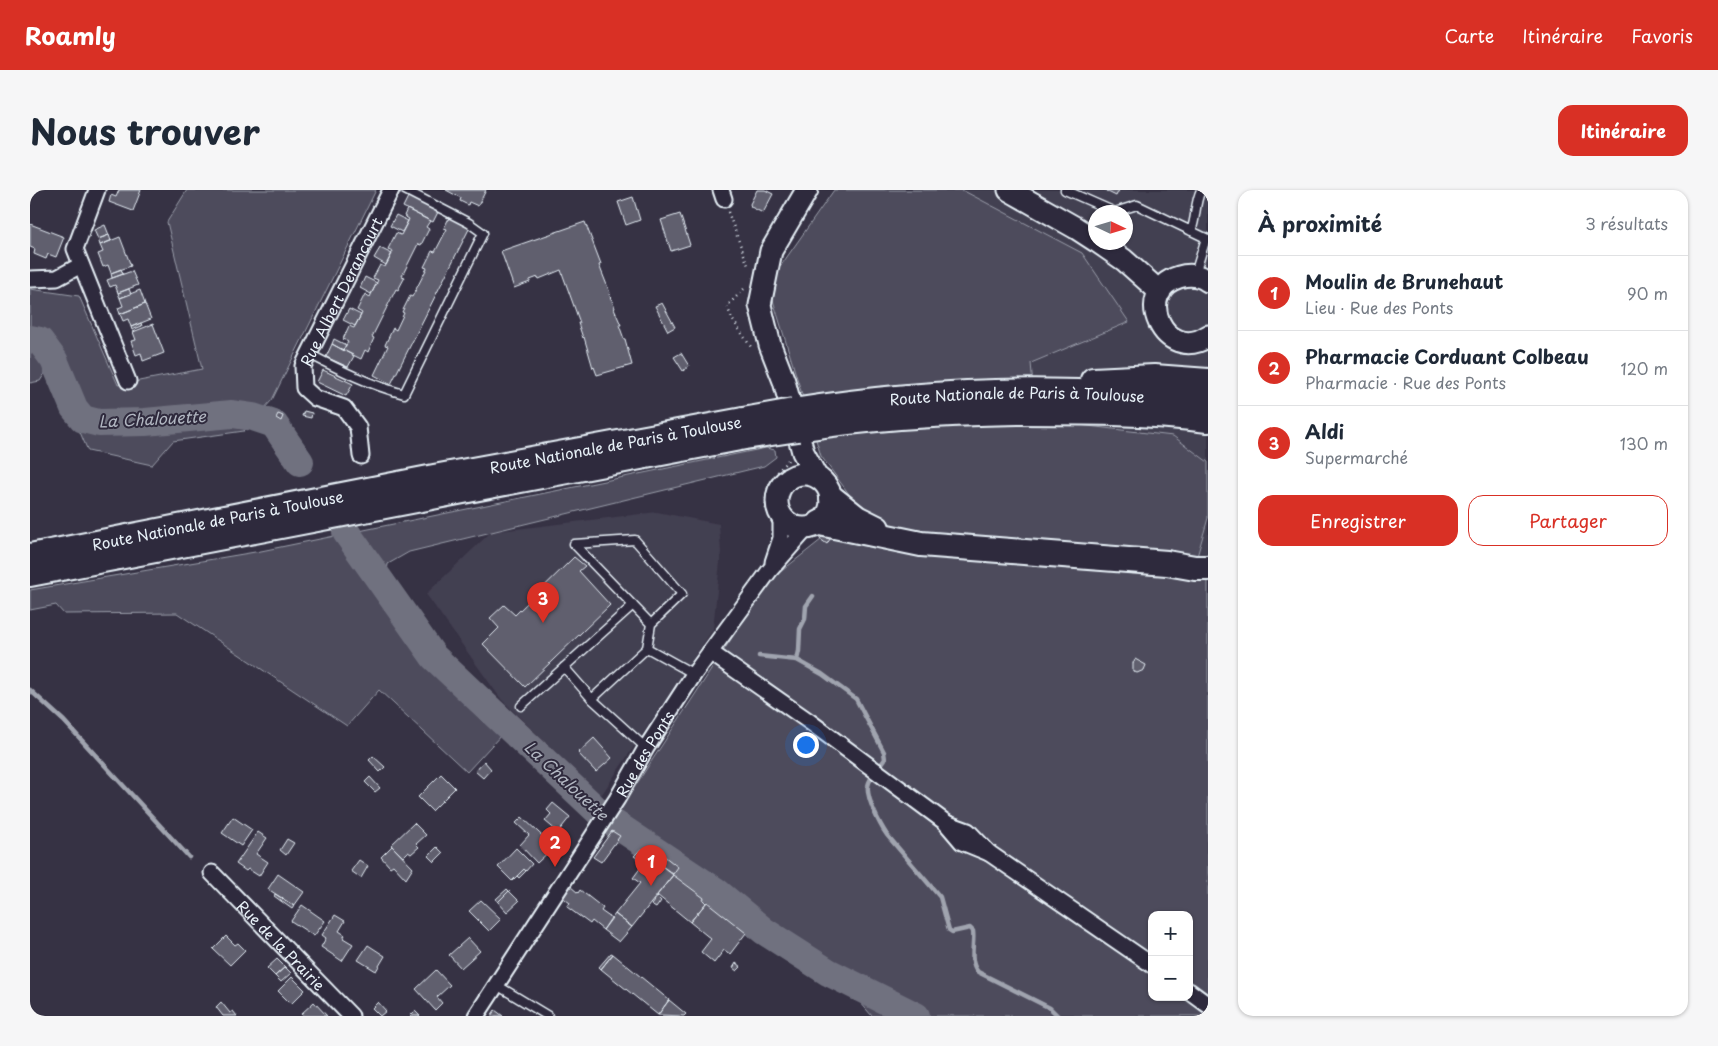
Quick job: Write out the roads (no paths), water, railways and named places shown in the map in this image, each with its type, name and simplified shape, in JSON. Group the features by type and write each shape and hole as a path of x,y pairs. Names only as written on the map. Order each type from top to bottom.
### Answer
{"main road":[{"path":"792,476 796,452 784,381 770,345 760,305 771,251 807,190"},
{"path":"1009,190 1088,236"},
{"path":"1109,250 1124,260 1160,292"},
{"path":"1201,278 1184,275 1166,284 1156,302 1155,312 1158,323 1164,332 1173,338 1183,342 1193,342 1208,336"},
{"path":"1064,391 1087,380 1154,377 1208,381"},
{"name":"Route Nationale de Paris à Toulouse","path":"30,556 444,475 830,415 915,396 1064,391 1177,398 1206,417"},
{"name":"Route Nationale de Paris à Toulouse","path":"830,415 1093,412 1206,417"},
{"name":"Route Nationale de Paris à Toulouse","path":"30,574 744,428"},
{"path":"796,452 816,476 827,485 832,498 857,518 899,539"},
{"path":"816,476 808,473 792,476 785,481 779,488 777,507 774,514 792,525 813,526 921,544 1168,563 1195,568 1208,568"},
{"path":"813,526 829,512 832,498"},
{"path":"1168,563 1208,553"}],"street":[{"path":"97,190 75,250 128,380"},
{"name":"Rue Albert Derancourt","path":"361,456 358,427 344,408 315,398 304,388 303,366 391,190"},
{"path":"30,279 57,278 81,266"},
{"name":"Rue des Ponts","path":"770,570 781,538 774,514"},
{"name":"Rue des Ponts","path":"476,1016 495,984 617,799 646,748 694,674 770,570 813,526"},
{"path":"710,652 810,722 945,822 962,842 989,853 1148,962"},
{"name":"Rue de la Prairie","path":"212,874 351,1016"},
{"path":"1193,995 1208,1005"}],"lane":[{"path":"309,354 340,370 386,389 404,394 483,233 468,223 405,190"},
{"path":"1065,190 1114,212 1136,205 1207,238 1201,278"},
{"path":"1192,231 1196,220 1196,202 1200,190"},
{"path":"592,699 647,648 651,624 682,594 635,540 574,544 651,624"},
{"path":"521,706 633,606"},
{"path":"647,648 694,674"},
{"path":"564,667 592,699 646,748"},
{"path":"495,984 548,1016"}],"waterway":[{"name":"La Chalouette","path":"30,339 40,341 54,360 74,408 83,419 99,423 145,422 232,414 253,417 274,424 300,462"},
{"name":"La Chalouette","path":"346,532 434,657 603,816 717,892 764,931 828,972 916,1016"},
{"path":"797,660 800,629 805,619 806,606 813,596"},
{"path":"759,656 797,660 822,674 856,699 884,752 885,759 870,779 868,786 869,797 884,831 940,897 949,930 952,932 970,928 973,931 973,962 978,972 1050,1008 1058,1016"},
{"path":"30,690 64,721 189,857"}],"place":[{"name":"Aldi","path":"543,623"},
{"name":"Pharmacie Corduant Colbeau","path":"555,867"},
{"name":"Moulin de Brunehaut","path":"651,886"}]}
